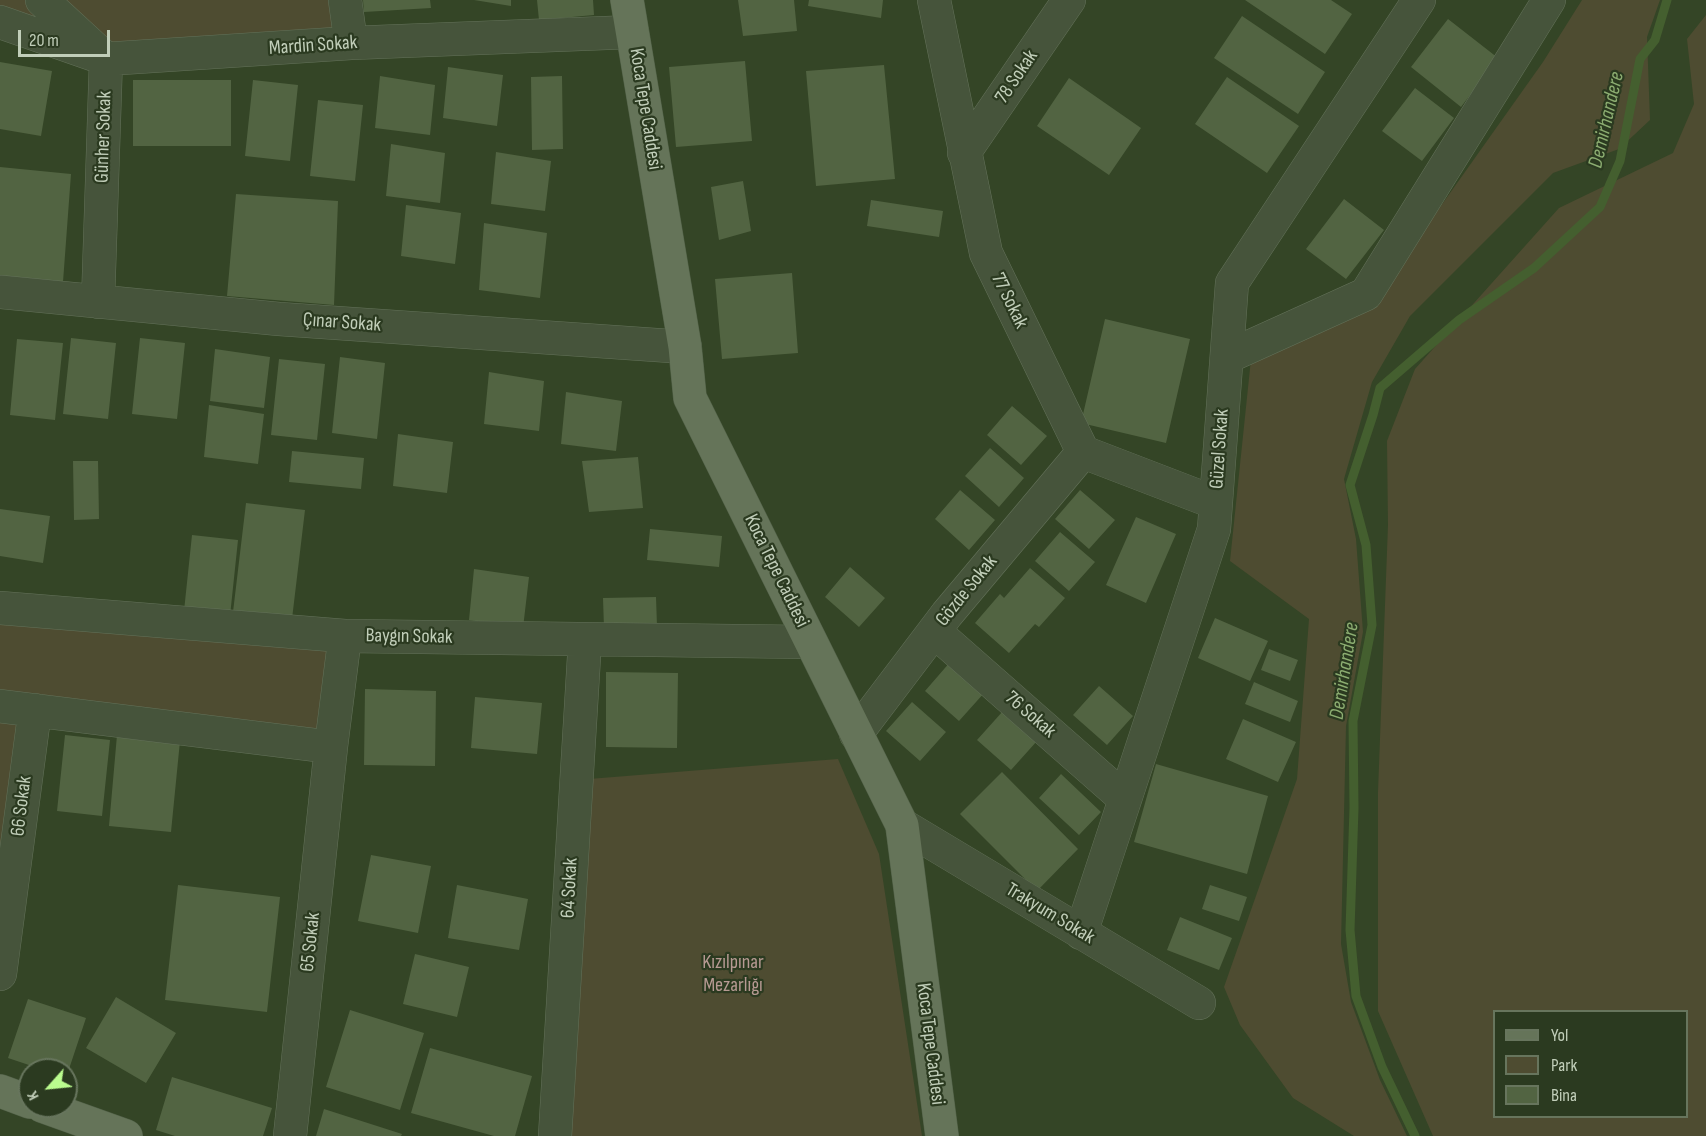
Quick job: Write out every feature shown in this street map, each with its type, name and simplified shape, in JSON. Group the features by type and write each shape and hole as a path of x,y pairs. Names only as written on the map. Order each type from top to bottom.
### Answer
{"main road":[{"name":"Koca Tepe Caddesi","path":"627,0 685,347 690,398 902,825 942,1136"},
{"path":"0,1091 18,1098"},
{"path":"76,1118 126,1136"}],"street":[{"path":"42,0 106,60"},
{"path":"345,0 351,43"},
{"name":"77 Sokak","path":"934,0 986,253 1083,452"},
{"name":"78 Sokak","path":"964,153 1069,0"},
{"name":"Güzel Sokak","path":"1081,933 1214,529 1232,283 1419,0"},
{"path":"1227,357 1366,294 1549,0"},
{"name":"Mardin Sokak","path":"0,22 106,60 351,43 632,32"},
{"name":"Günher Sokak","path":"98,302 106,60"},
{"name":"Çınar Sokak","path":"0,292 279,319 685,347"},
{"path":"1083,452 1216,503"},
{"name":"Gözde Sokak","path":"856,734 934,631 1083,452"},
{"path":"0,608 345,636"},
{"name":"76 Sokak","path":"934,631 1125,798"},
{"name":"Baygın Sokak","path":"331,747 345,636 810,642"},
{"name":"64 Sokak","path":"555,1136 585,640"},
{"path":"0,706 331,747"},
{"name":"66 Sokak","path":"0,974 35,710"},
{"name":"65 Sokak","path":"290,1136 331,747"},
{"name":"Trakyum Sokak","path":"902,825 1198,1003"}],"green space":[{"path":"0,0 345,0 351,43 106,59 0,22"},
{"path":"1582,0 1660,0 1647,37 1650,120 1619,149 1553,173 1410,316 1372,382 1344,479 1356,539 1363,632 1346,726 1341,944 1351,1002 1380,1080 1407,1136 1354,1136 1293,1098 1240,1025 1224,987 1297,779 1309,619 1230,561 1251,359 1372,303 1543,62"},
{"path":"1706,15 1706,1136 1433,1136 1378,1011 1378,792 1388,525 1387,441 1415,369 1559,208 1673,153 1694,104 1687,39"},
{"path":"0,608 345,636 331,747 35,710 0,974"},
{"name":"Kızılpınar Mezarlığı","path":"838,759 879,854 922,1136 557,1136 589,779"}],"building":[{"path":"363,0 430,0 431,8 364,12"},
{"path":"474,0 511,0 511,6"},
{"path":"537,0 593,0 594,15 539,20"},
{"path":"738,0 794,0 797,31 743,36"},
{"path":"809,0 883,0 881,18 808,6"},
{"path":"1245,0 1331,0 1352,14 1325,54"},
{"path":"1242,16 1325,72 1298,114 1214,58"},
{"path":"1448,19 1498,58 1461,107 1411,67"},
{"path":"745,61 752,141 676,147 669,67"},
{"path":"0,62 52,71 41,136 0,129"},
{"path":"884,65 895,179 816,186 806,71"},
{"path":"448,67 503,75 497,126 443,118"},
{"path":"380,76 435,85 430,135 375,128"},
{"path":"562,76 563,149 532,150 531,77"},
{"path":"1227,77 1299,126 1267,173 1195,124"},
{"path":"1069,78 1141,128 1109,175 1037,126"},
{"path":"133,80 231,80 231,146 133,146"},
{"path":"253,80 298,85 290,161 245,156"},
{"path":"1415,88 1454,118 1422,161 1382,131"},
{"path":"318,100 363,105 355,181 310,176"},
{"path":"391,144 445,153 440,203 386,196"},
{"path":"496,152 551,161 545,211 491,204"},
{"path":"0,167 71,174 63,282 0,276"},
{"path":"743,181 751,231 719,240 711,187"},
{"path":"236,194 338,201 334,305 227,296"},
{"path":"1344,199 1384,230 1346,279 1306,249"},
{"path":"871,200 943,211 939,237 867,226"},
{"path":"406,205 461,213 455,264 401,256"},
{"path":"484,223 547,233 540,298 479,290"},
{"path":"792,273 798,353 722,359 715,279"},
{"path":"1105,319 1190,339 1166,443 1081,423"},
{"path":"71,338 116,343 108,419 63,414"},
{"path":"140,338 185,343 177,419 132,414"},
{"path":"17,339 63,343 55,420 10,415"},
{"path":"215,349 270,357 264,408 210,401"},
{"path":"340,357 385,363 377,439 332,433"},
{"path":"279,359 325,364 317,440 271,435"},
{"path":"489,372 544,381 539,431 484,424"},
{"path":"566,392 622,401 616,451 561,444"},
{"path":"209,405 264,414 258,464 204,457"},
{"path":"1012,406 1047,436 1021,465 987,435"},
{"path":"398,434 453,442 447,493 393,486"},
{"path":"990,448 1024,478 999,507 965,476"},
{"path":"292,451 364,458 361,489 289,482"},
{"path":"638,457 643,508 589,512 582,461"},
{"path":"73,461 98,461 99,519 74,520"},
{"path":"960,490 995,520 969,550 935,519"},
{"path":"1080,490 1115,520 1089,549 1055,519"},
{"path":"246,503 305,510 292,619 233,612"},
{"path":"0,509 50,516 43,563 0,556"},
{"path":"1136,517 1176,534 1146,603 1106,585"},
{"path":"650,529 722,536 719,567 647,560"},
{"path":"1060,532 1095,562 1069,591 1035,561"},
{"path":"192,535 238,540 230,616 184,611"},
{"path":"850,567 885,598 859,627 825,597"},
{"path":"1030,568 1065,598 1039,627 1035,624 1009,653 975,623 1000,594 1004,598"},
{"path":"474,569 529,577 523,628 469,620"},
{"path":"656,597 657,626 604,628 603,598"},
{"path":"1215,618 1268,641 1250,681 1198,658"},
{"path":"1269,649 1298,660 1290,681 1261,670"},
{"path":"951,661 985,692 959,721 925,691"},
{"path":"606,672 678,673 677,748 606,747"},
{"path":"1254,682 1298,701 1290,722 1245,704"},
{"path":"1099,686 1133,716 1107,745 1073,715"},
{"path":"365,689 436,691 435,766 364,765"},
{"path":"475,697 542,703 537,754 471,748"},
{"path":"912,702 946,732 920,761 886,731"},
{"path":"1003,711 1037,741 1011,770 977,740"},
{"path":"1243,719 1296,742 1278,782 1226,759"},
{"path":"65,735 110,740 102,816 57,811"},
{"path":"117,735 180,741 171,832 109,826"},
{"path":"1156,764 1268,796 1247,874 1134,842"},
{"path":"1002,772 1078,849 1037,891 960,814"},
{"path":"1061,774 1101,812 1079,835 1039,798"},
{"path":"371,855 431,866 418,933 358,921"},
{"path":"178,885 280,897 267,1012 165,1000"},
{"path":"457,885 528,899 519,950 448,938"},
{"path":"1210,885 1247,897 1239,921 1202,909"},
{"path":"1180,917 1232,938 1219,970 1167,950"},
{"path":"415,954 469,967 457,1017 403,1004"},
{"path":"116,997 176,1033 146,1083 86,1048"},
{"path":"28,999 86,1018 73,1058 18,1058 18,1061 8,1058"},
{"path":"350,1010 424,1033 400,1110 326,1087"},
{"path":"430,1048 532,1076 515,1136 494,1136 411,1113"},
{"path":"172,1077 272,1108 263,1136 175,1136 156,1130"},
{"path":"324,1109 402,1134 401,1136 316,1136"}],"waterway":[{"name":"Demirhandere","path":"1415,1136 1382,1067 1356,996 1350,930 1354,808 1353,721 1372,625 1366,545 1350,485 1380,388 1459,320 1534,268 1600,207 1620,161 1640,59 1655,40 1667,0"}]}
